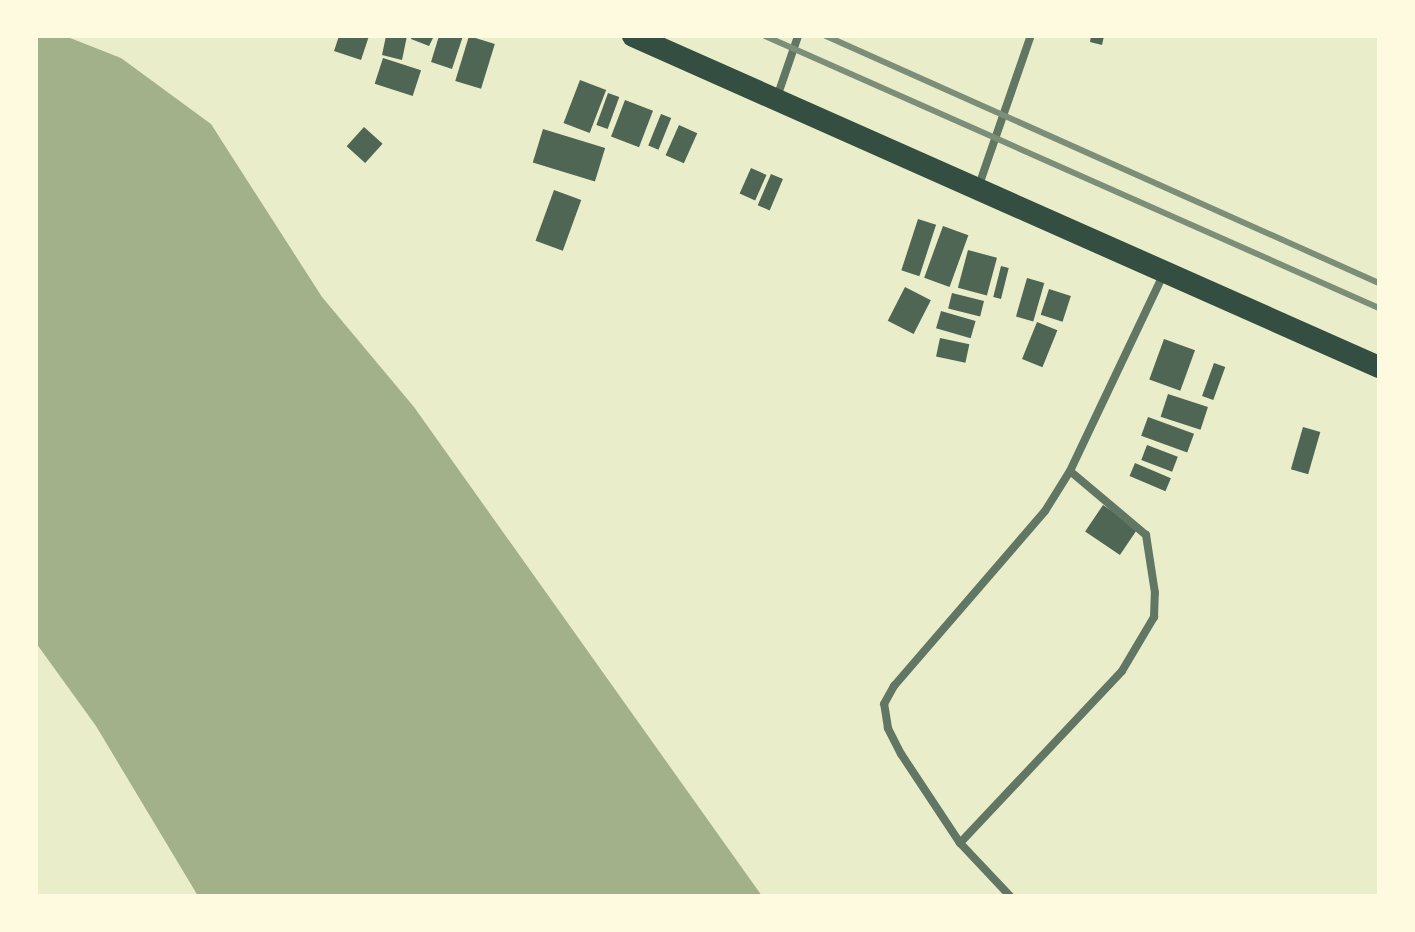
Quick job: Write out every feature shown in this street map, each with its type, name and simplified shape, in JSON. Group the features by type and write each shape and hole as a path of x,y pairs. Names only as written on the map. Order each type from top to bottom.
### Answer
{"highway":[{"path":"633,36 1379,367"}],"street":[{"path":"776,100 798,36"},
{"path":"978,189 1030,38"},
{"path":"1010,896 960,843 901,754 888,728 884,704 903,675 1045,511 1070,471 1165,272"},
{"path":"960,843 1122,671 1154,617 1155,593 1146,535 1070,471"}],"shaded area":[{"path":"36,36 65,36 121,58 211,124 322,297 414,407 762,896 198,896 96,726 36,643"}],"building":[{"path":"339,36 369,36 361,60 334,51"},
{"path":"386,36 407,36 402,60 382,55"},
{"path":"412,36 434,36 429,46 411,39"},
{"path":"439,36 463,36 452,69 431,62"},
{"path":"469,36 495,44 481,89 455,81"},
{"path":"1091,36 1104,36 1102,45 1090,42"},
{"path":"383,58 421,70 413,96 375,84"},
{"path":"580,80 606,90 590,133 564,123"},
{"path":"608,93 619,97 608,129 596,125"},
{"path":"625,100 653,111 639,147 611,136"},
{"path":"661,114 671,118 658,150 648,146"},
{"path":"679,125 697,133 684,163 666,155"},
{"path":"364,127 383,144 365,163 347,146"},
{"path":"543,129 605,148 595,181 533,162"},
{"path":"751,168 767,175 755,200 740,194"},
{"path":"771,174 783,179 770,210 758,205"},
{"path":"554,190 581,200 563,251 536,241"},
{"path":"918,219 936,225 919,276 901,270"},
{"path":"943,226 968,235 950,287 924,278"},
{"path":"968,250 997,258 987,295 958,288"},
{"path":"1001,266 1009,268 1001,299 993,297"},
{"path":"1027,278 1044,283 1033,321 1016,316"},
{"path":"905,287 931,300 914,334 888,321"},
{"path":"1049,289 1071,296 1063,322 1041,315"},
{"path":"952,293 984,301 980,317 948,309"},
{"path":"941,311 976,321 971,338 936,328"},
{"path":"1037,322 1057,330 1042,367 1022,359"},
{"path":"940,338 969,344 965,363 936,357"},
{"path":"1164,339 1195,350 1180,391 1149,379"},
{"path":"1214,363 1225,367 1213,400 1202,396"},
{"path":"1168,394 1208,407 1201,430 1161,417"},
{"path":"1148,417 1194,434 1187,453 1141,436"},
{"path":"1303,427 1320,432 1308,474 1291,469"},
{"path":"1147,445 1178,457 1172,472 1141,460"},
{"path":"1135,463 1171,478 1165,491 1130,476"},
{"path":"1103,505 1138,528 1120,555 1085,532"}],"railway":[{"path":"765,36 1379,308"},
{"path":"826,36 1379,283"}]}
